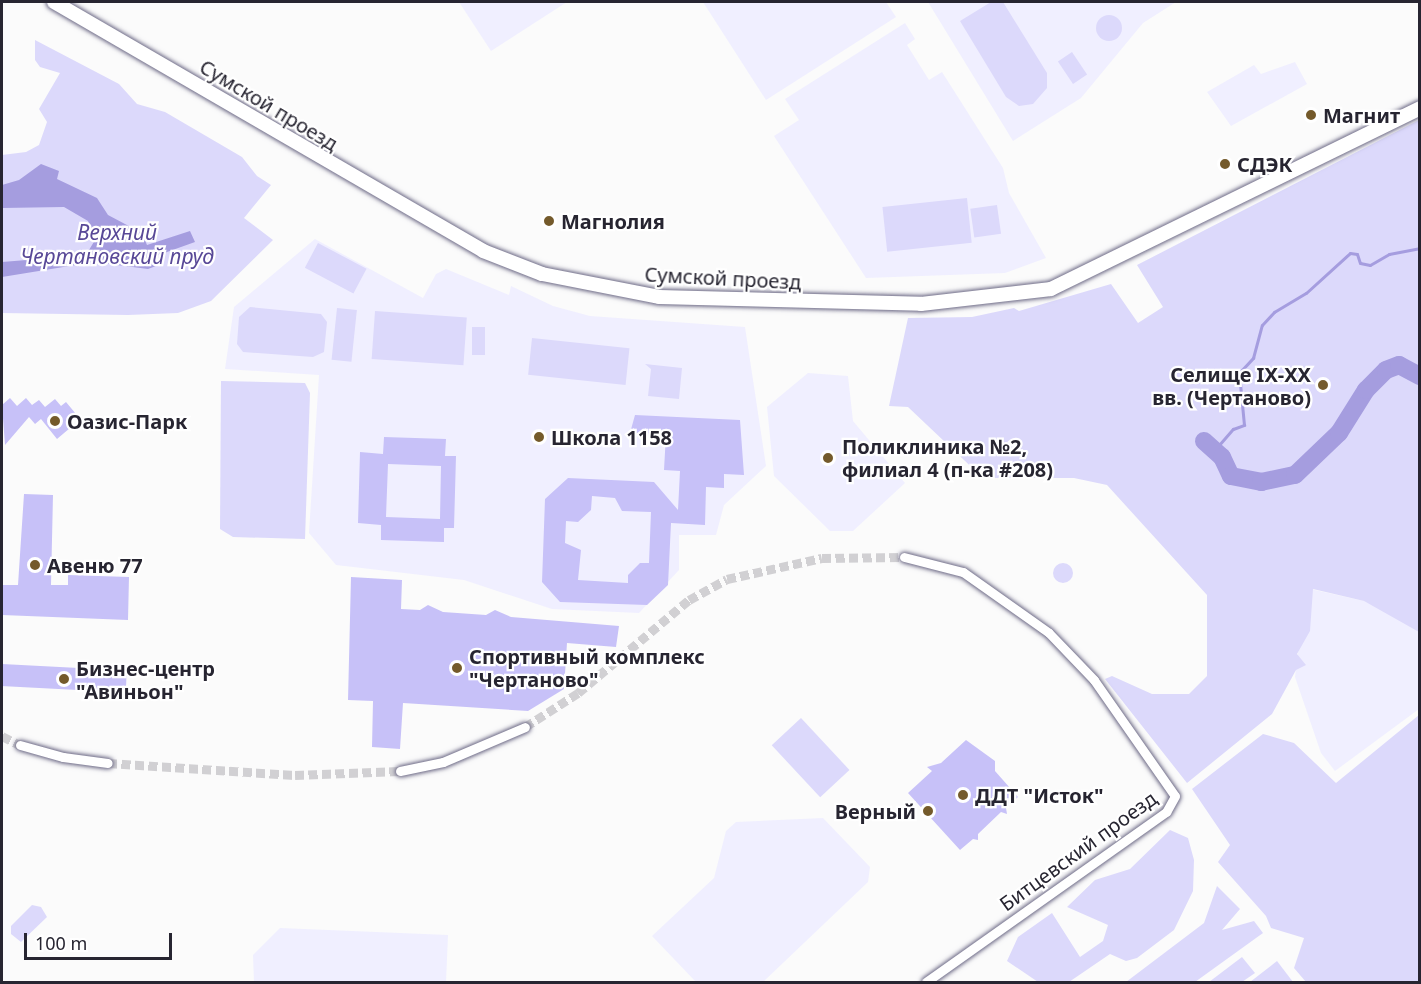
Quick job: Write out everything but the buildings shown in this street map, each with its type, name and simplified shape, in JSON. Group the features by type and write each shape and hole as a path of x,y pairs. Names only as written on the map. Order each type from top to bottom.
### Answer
{"street":[{"name":"Сумской проезд","path":"54,2 483,251 542,274 659,297 921,304 1051,289 1419,108"},
{"name":"Битцевский проезд","path":"904,557 963,572 1063,646 1094,680 1175,796 1166,812 926,982"},
{"path":"400,771 442,762 525,727"},
{"path":"20,745 63,757 108,762"}],"shaded area":[{"path":"459,2 567,2 491,51"},
{"path":"703,2 886,2 896,17 766,100"},
{"path":"928,2 1176,2 1143,23 1081,98 1013,141"},
{"path":"991,2 1003,2 1047,73 1047,88 1033,104 1019,106 1006,97 960,21"},
{"path":"1109,15 1118,19 1122,28 1118,37 1109,41 1100,37 1096,28 1100,19"},
{"path":"905,23 915,39 907,45 929,80 942,72 1003,168 1009,193 1046,258 1005,273 866,278 774,136 799,120 785,99"},
{"path":"35,40 119,84 137,104 165,112 242,157 257,176 271,185 244,218 273,240 211,301 178,313 128,315 2,313 2,155 26,152 39,145 47,122 39,109 60,73 40,67 35,60"},
{"path":"1072,52 1087,74 1073,84 1058,62"},
{"path":"1295,62 1307,84 1231,126 1207,92 1254,65 1261,74"},
{"path":"1419,120 1419,632 1364,601 1313,589 1310,631 1297,654 1306,665 1296,670 1272,714 1187,783 1105,679 1112,676 1152,694 1189,694 1207,676 1207,595 1107,485 1074,478 983,478 908,407 889,406 908,318 972,317 1014,308 1019,311 1111,284 1138,323 1163,307 1137,265"},
{"path":"967,198 972,243 887,252 882,207"},
{"path":"997,205 1001,234 974,237 970,209"},
{"name":"Школа 1158","path":"315,239 423,298 436,274 446,269 509,295 511,286 553,306 590,316 745,327 766,466 724,505 716,535 679,535 679,570 639,613 552,609 464,580 336,565 309,533 319,375 225,369 234,307"},
{"path":"318,243 367,269 353,294 305,268"},
{"path":"250,307 321,314 327,322 324,352 313,357 243,352 237,344 239,317"},
{"path":"337,308 357,310 351,362 332,360"},
{"path":"375,311 467,317 463,365 372,359"},
{"path":"472,327 485,327 485,355 472,355"},
{"path":"532,338 629,348 626,385 528,375"},
{"path":"645,364 682,368 679,399 648,396 651,369"},
{"name":"Поликлиника №2, филиал 4 (п-ка #208)","path":"808,373 848,376 853,421 905,483 853,531 830,531 774,476 767,407"},
{"path":"221,381 305,383 310,393 305,539 233,537 220,529"},
{"path":"1059,563 1067,563 1073,569 1073,577 1067,583 1059,583 1053,577 1053,569"},
{"path":"1306,588 1364,601 1419,627 1419,709 1335,771 1321,753 1295,677"},
{"path":"1419,715 1419,982 1306,982 1294,968 1304,938 1271,928 1266,916 1218,862 1230,845 1192,789 1263,734 1294,743 1336,783"},
{"path":"801,718 849,770 820,797 772,745"},
{"path":"823,818 870,867 868,882 763,982 696,982 652,936 714,878 726,831 736,822"},
{"path":"1170,830 1188,838 1194,860 1193,891 1174,930 1137,958 1126,961 1110,954 1069,982 1038,982 1007,961 1018,937 1052,913 1080,957 1103,941 1108,925 1067,907 1095,880 1130,869"},
{"path":"1217,886 1240,909 1222,930 1254,921 1263,933 1195,982 1126,982 1204,923"},
{"path":"32,905 41,907 47,917 21,942 11,934 11,926"},
{"path":"280,928 448,935 446,982 254,982 253,955"},
{"path":"1242,957 1255,973 1242,982 1209,982"},
{"path":"1277,961 1293,982 1250,982"}],"water":[{"name":"Верхний Чертановский пруд","path":"41,164 59,171 57,179 97,198 108,215 142,233 147,245 190,231 195,242 153,257 156,266 148,269 94,262 2,277 2,262 76,256 89,250 95,240 88,221 64,207 2,208 2,185 19,180"}],"waterway":[{"path":"1212,453 1233,429 1244,425 1239,373 1253,358 1262,325 1274,312 1306,293 1350,253 1357,254 1360,263 1370,265 1389,254 1420,248"},
{"path":"1204,441 1222,457 1231,476 1261,482 1295,475 1339,433 1366,390 1386,370 1399,365 1420,376"}],"tunnel":[{"path":"525,727 578,693 689,600 727,579 822,558 904,557"},
{"path":"2,736 20,745"},
{"path":"108,763 295,775 400,771"}],"place":[{"name":"Магнит","path":"1311,115"},
{"name":"СДЭК","path":"1225,164"},
{"name":"Магнолия","path":"549,221"},
{"name":"Селище IX-XX вв. (Чертаново)","path":"1323,385"},
{"name":"Оазис-Парк","path":"55,421"},
{"name":"Школа 1158","path":"539,437"},
{"name":"Поликлиника №2, филиал 4 (п-ка #208)","path":"828,458"},
{"name":"Авеню 77","path":"35,565"},
{"name":"Спортивный комплекс \"Чертаново\"","path":"457,668"},
{"name":"Бизнес-центр \"Авиньон\"","path":"64,679"},
{"name":"ДДТ \"Исток\"","path":"963,795"},
{"name":"Верный","path":"928,811"}]}
